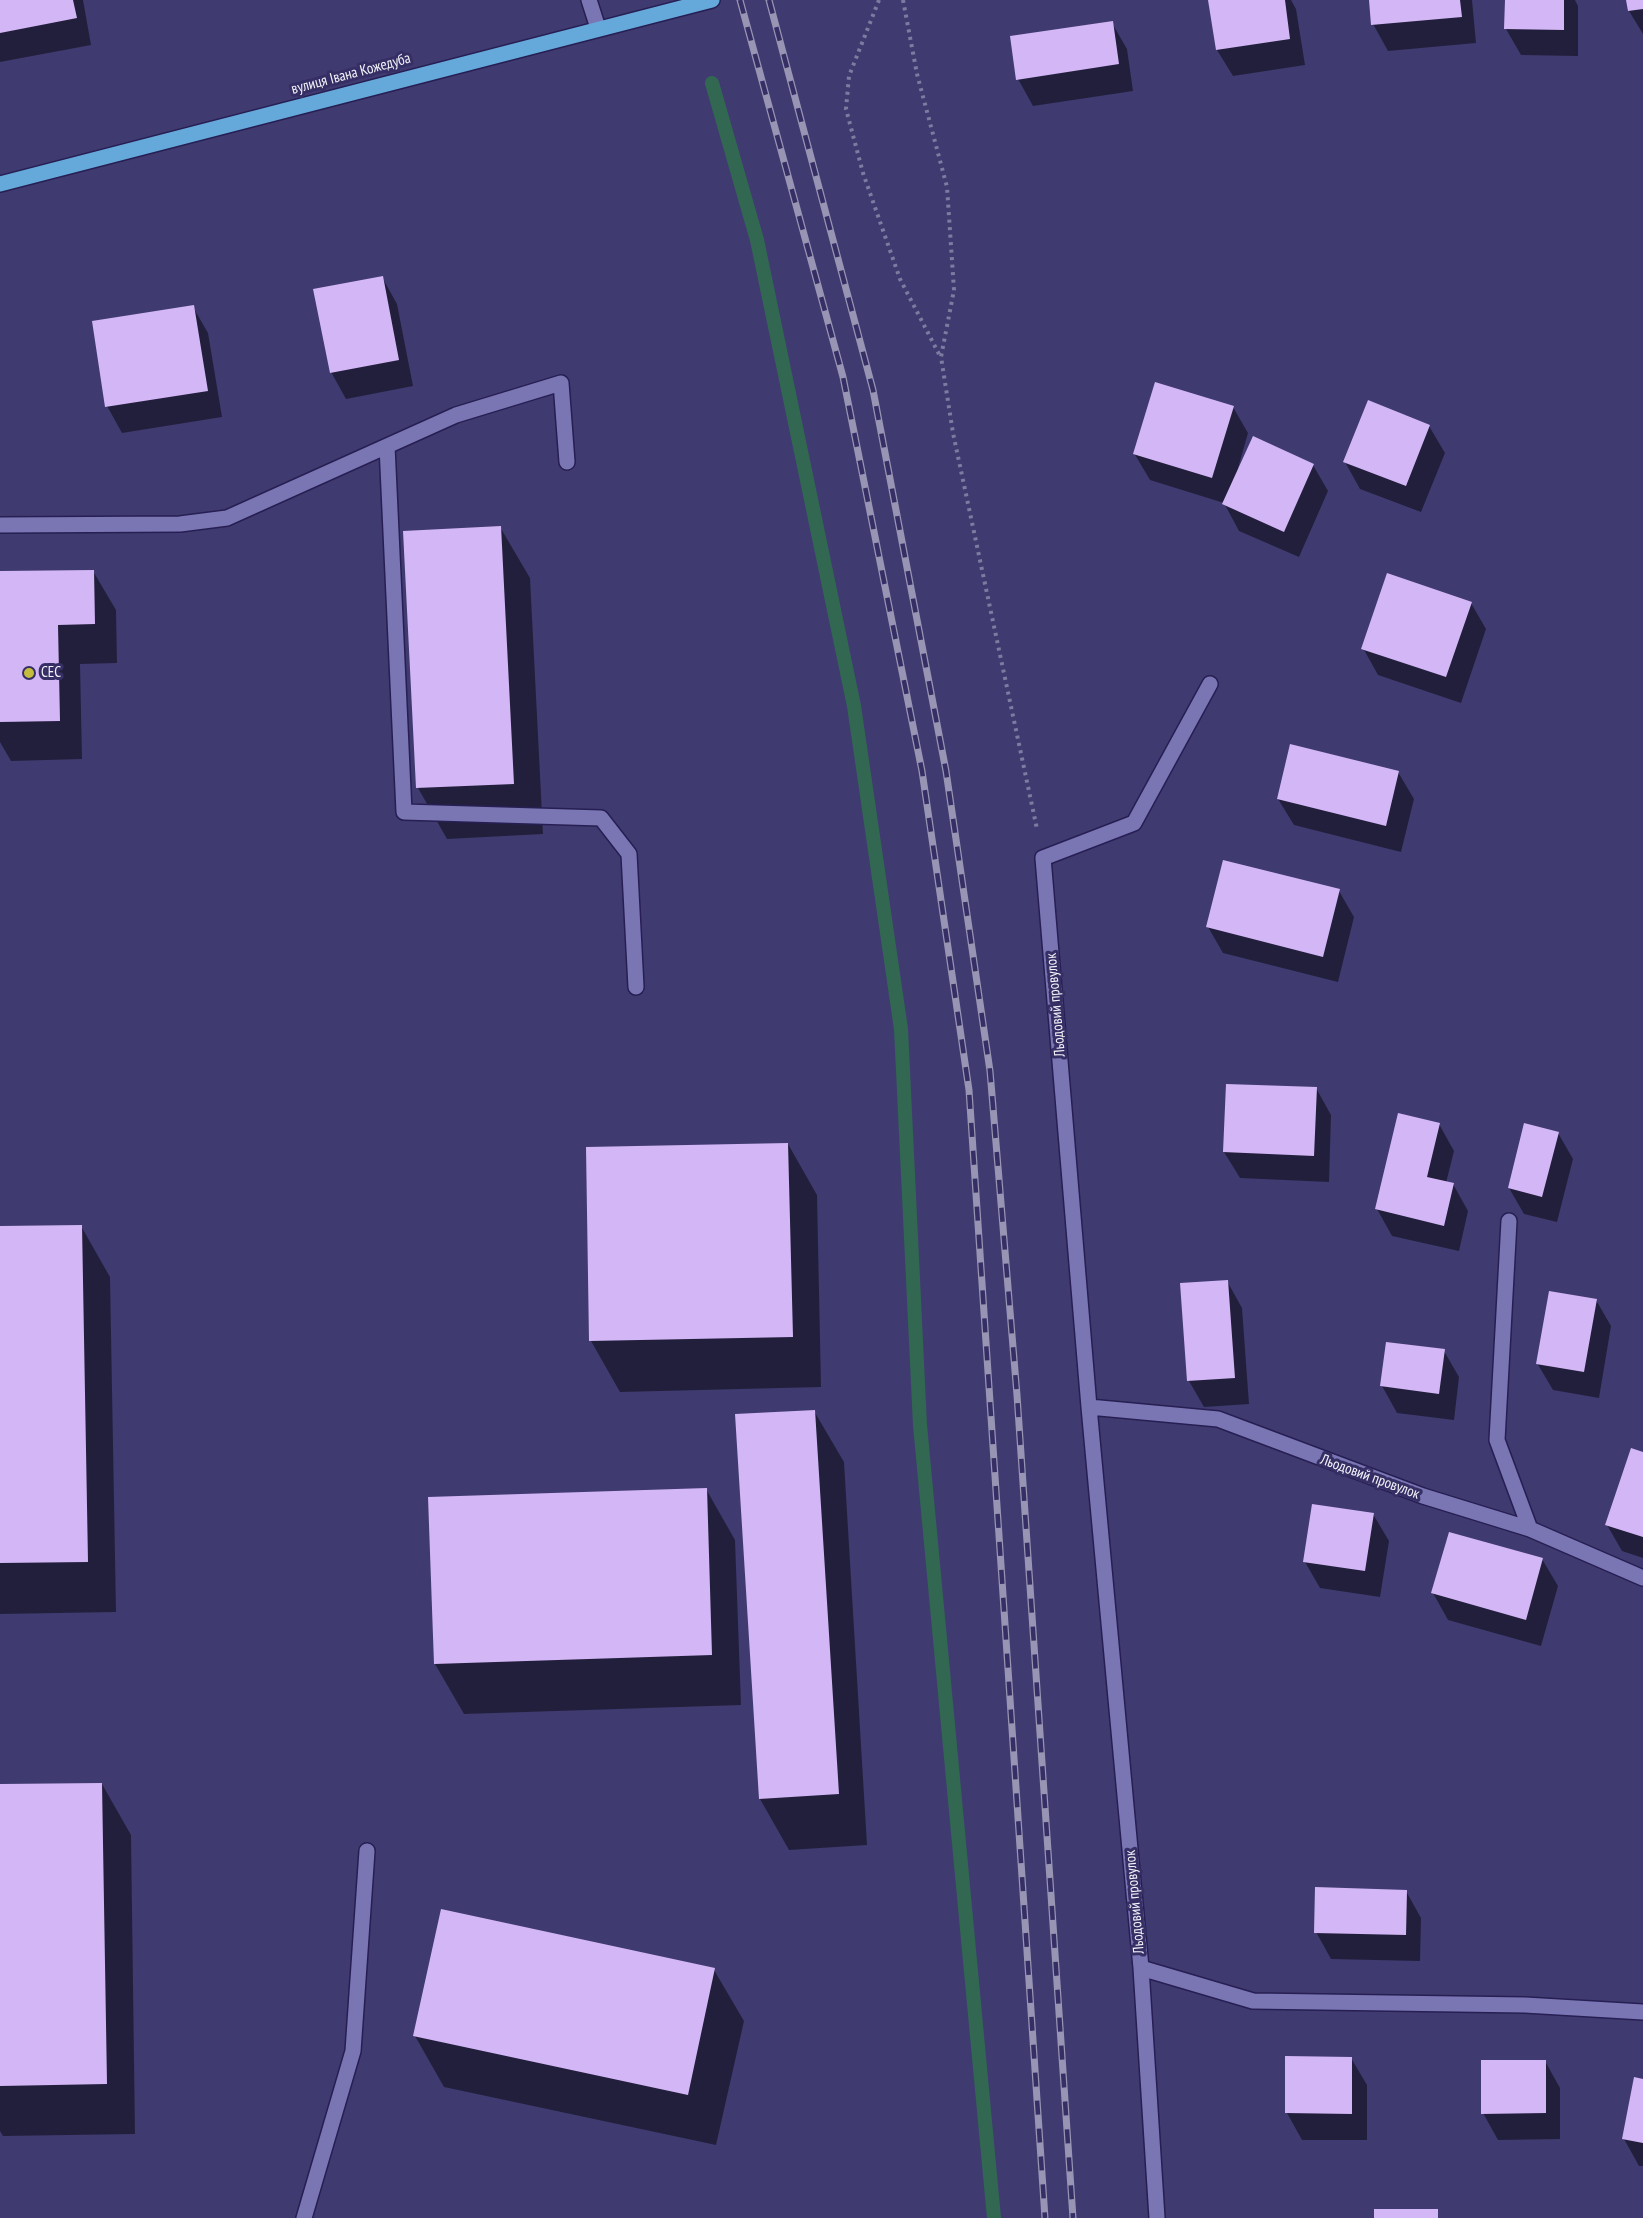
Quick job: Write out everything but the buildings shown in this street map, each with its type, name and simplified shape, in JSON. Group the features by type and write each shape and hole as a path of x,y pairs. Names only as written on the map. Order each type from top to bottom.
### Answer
{"main road":[{"name":"вулиця Івана Кожедуба","path":"0,184 712,0"}],"street":[{"path":"589,0 598,28"},
{"path":"0,525 180,524 227,518 456,415 561,383 567,462"},
{"path":"387,446 404,812 601,818 629,854 636,987"},
{"path":"1043,858 1134,823 1210,684"},
{"name":"Льодовий провулок","path":"1043,858 1089,1407 1141,1968 1157,2218"},
{"path":"1509,1221 1497,1440 1530,1529"},
{"name":"Льодовий провулок","path":"1089,1407 1218,1419 1423,1496 1530,1529 1643,1578"},
{"path":"304,2218 353,2050 367,1851"},
{"name":"Льодовий провулок","path":"1141,1968 1253,2001 1525,2005 1643,2012"}],"path":[{"path":"879,0 849,76 846,109 863,173 900,279 941,357 953,433 1043,858"},
{"path":"903,0 917,74 947,187 954,290 941,357"}],"waterway":[{"path":"712,83 757,240 854,706 901,1029 920,1425 994,2218"}],"railway":[{"path":"740,0 843,377 922,771 969,1090 1045,2218"},
{"path":"769,0 873,390 946,771 990,1071 1017,1395 1073,2218"}],"place":[{"name":"СЕС","path":"29,673"}]}
